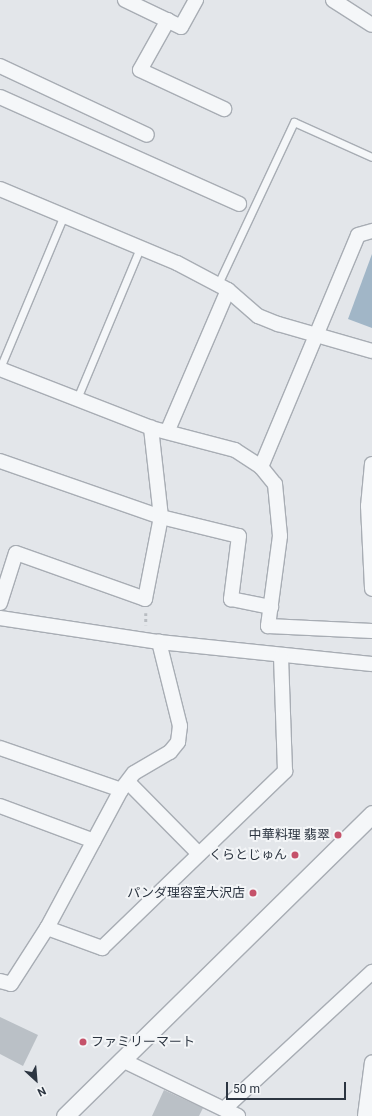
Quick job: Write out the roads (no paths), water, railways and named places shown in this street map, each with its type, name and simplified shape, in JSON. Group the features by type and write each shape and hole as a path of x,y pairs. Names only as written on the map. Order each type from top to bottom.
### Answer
{"street":[{"path":"125,0 181,26 196,0"},
{"path":"333,0 372,25"},
{"path":"168,20 140,70 224,109"},
{"path":"0,66 146,135"},
{"path":"0,97 239,204"},
{"path":"0,189 140,248 223,287 258,316 318,333 372,351"},
{"path":"261,467 318,333 320,320 358,235 372,231"},
{"path":"168,430 223,287"},
{"path":"0,369 76,401 151,428 168,430 235,450 261,467 275,484 280,536 268,626 372,631"},
{"path":"0,603 16,553 146,598 161,517 151,428"},
{"path":"0,461 161,517 240,536 231,599 271,606"},
{"path":"372,464 368,506 372,589"},
{"path":"0,618 159,642 281,656 372,664"},
{"path":"0,981 11,984 46,928 125,786 134,773 170,752 178,742 180,726 159,642"},
{"path":"46,928 102,948 284,771 281,656"},
{"path":"0,748 125,786 199,854"},
{"path":"0,806 94,841"},
{"path":"64,1116 372,814"},
{"path":"224,1109 372,972"},
{"path":"122,1060 238,1116"},
{"path":"365,1116 372,1062"}],"lane":[{"path":"223,287 294,122 372,157"},
{"path":"0,369 64,215"},
{"path":"76,401 140,248"}],"water":[{"path":"372,254 372,328 348,319"}],"place":[{"name":"中華料理 翡翠","path":"338,835"},
{"name":"くらとじゅん","path":"295,855"},
{"name":"パンダ理容室大沢店","path":"253,893"},
{"name":"ファミリーマート","path":"83,1042"}]}
